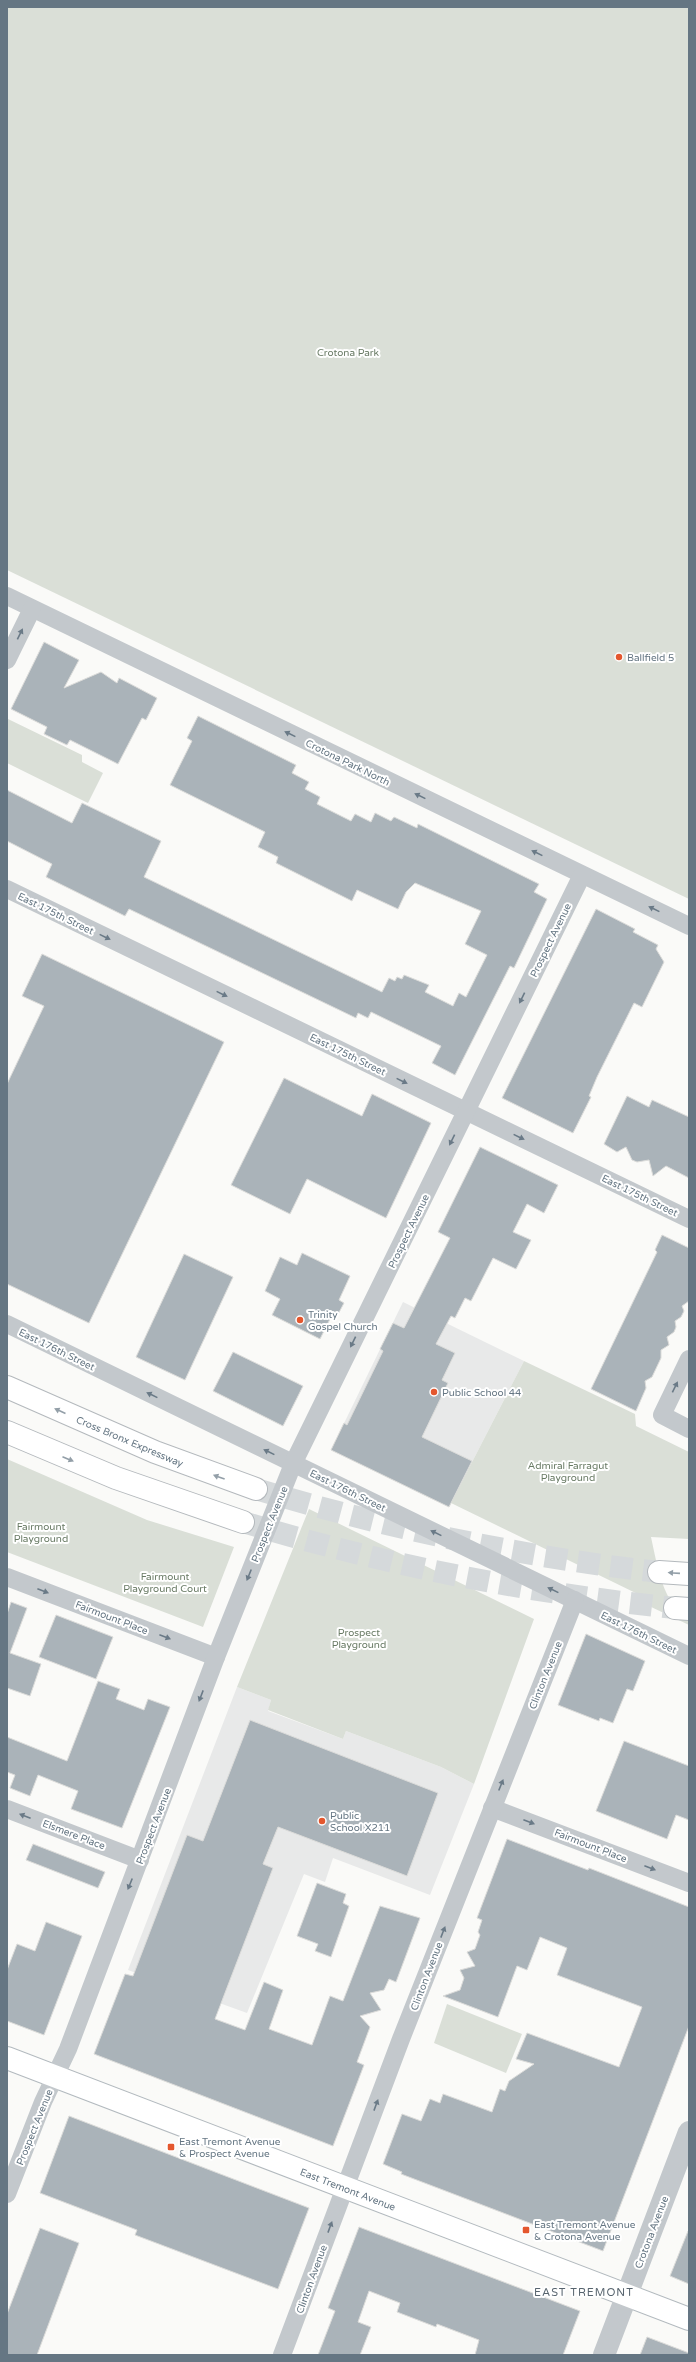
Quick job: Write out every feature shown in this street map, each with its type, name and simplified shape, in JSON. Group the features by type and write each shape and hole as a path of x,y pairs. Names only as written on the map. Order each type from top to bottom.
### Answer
{"main road":[{"name":"Cross Bronx Expressway","path":"7,1387 155,1452 256,1489"},
{"path":"7,1432 116,1478 243,1522"},
{"path":"659,1572 689,1574"},
{"name":"East Tremont Avenue","path":"7,2058 689,2319"}],"street":[{"name":"Crotona Park North","path":"7,596 689,926"},
{"path":"7,660 32,609"},
{"name":"Prospect Avenue","path":"7,2194 43,2102 56,2076 140,1860 216,1657 294,1464 582,875"},
{"name":"East 175th Street","path":"7,890 689,1219"},
{"name":"East 176th Street","path":"7,1324 689,1656"},
{"path":"689,1359 662,1415 689,1429"},
{"name":"Fairmount Place","path":"7,1577 216,1657"},
{"name":"Clinton Avenue","path":"282,2355 401,2039 575,1600"},
{"name":"Fairmount Place","path":"492,1808 689,1883"},
{"name":"Elsmere Place","path":"7,1809 140,1860"},
{"name":"Crotona Avenue","path":"604,2355 689,2132"}],"shaded area":[{"name":"Public School 44","path":"403,1302 524,1361 449,1507 331,1450"},
{"name":"Public School X211","path":"237,1687 271,1700 268,1711 343,1739 346,1731 441,1767 474,1784 430,1895 333,1858 325,1882 304,1874 247,2013 128,1970"}],"green space":[{"name":"Crotona Park","path":"7,7 689,7 689,899 7,570"},
{"path":"8,719 82,755 82,762 103,773 88,803 7,763"},
{"name":"Admiral Farragut Playground","path":"524,1361 635,1414 636,1426 689,1452 689,1539 651,1537 662,1583 673,1604 689,1622 689,1625 647,1605 650,1600 451,1503"},
{"path":"7,1459 147,1520 234,1547 203,1627 7,1552"},
{"name":"Prospect Playground","path":"309,1509 534,1619 474,1784 441,1767 346,1731 343,1739 268,1710 271,1700 237,1687"},
{"path":"447,2004 522,2034 506,2073 434,2043"}],"building":[{"path":"44,642 79,660 64,688 101,672 117,683 119,678 157,698 146,720 142,718 118,764 70,740 67,745 44,734 47,727 11,709"},
{"path":"198,716 296,765 292,773 309,782 305,789 320,797 317,804 351,821 355,814 371,822 375,813 391,821 394,817 417,828 418,824 539,884 534,892 547,899 514,968 510,966 455,1075 432,1063 441,1046 371,1012 368,1018 358,1013 356,1018 129,909 125,916 46,877 52,864 7,841 7,790 72,823 82,803 161,841 144,877 382,992 389,978 395,981 397,977 402,979 404,975 429,985 425,992 453,1006 459,993 466,997 487,955 465,944 481,911 415,883 406,892 398,909 357,890 352,901 276,863 278,857 258,847 265,832 170,785 192,741 187,738"},
{"path":"596,909 635,929 633,932 658,945 656,949 664,962 642,1007 634,1003 597,1077 589,1096 591,1097 573,1133 502,1098"},
{"path":"42,954 224,1042 89,1323 7,1284 7,1084 44,1006 22,996"},
{"path":"284,1078 362,1116 372,1094 431,1123 386,1218 307,1179 290,1214 231,1185"},
{"path":"627,1096 649,1107 652,1100 689,1117 689,1178 666,1166 653,1176 649,1160 637,1162 632,1160 626,1147 617,1152 604,1144"},
{"path":"480,1147 558,1185 544,1213 527,1204 513,1232 531,1240 516,1269 493,1258 471,1301 465,1298 455,1318 451,1316 436,1344 455,1353 442,1380 448,1383 422,1437 472,1461 449,1507 331,1450 344,1423 347,1425 383,1351 380,1349 393,1323 404,1328 450,1238 438,1232"},
{"path":"662,1235 689,1248 689,1301 682,1306 684,1311 681,1317 675,1321 676,1327 674,1332 667,1337 669,1345 661,1350 661,1358 652,1377 645,1381 646,1388 636,1411 591,1389 657,1252 655,1250"},
{"path":"302,1253 350,1276 339,1300 344,1303 336,1318 332,1315 320,1339 272,1315 280,1299 265,1291 280,1257 297,1265"},
{"path":"184,1254 233,1277 185,1380 136,1357"},
{"path":"233,1352 303,1386 283,1426 213,1391"},
{"path":"11,1602 27,1608 10,1653 41,1664 30,1696 7,1688 7,1614"},
{"path":"56,1615 113,1637 96,1679 39,1657"},
{"path":"586,1634 645,1661 633,1691 627,1689 613,1723 600,1718 599,1721 558,1705"},
{"path":"98,1681 120,1689 116,1699 144,1710 148,1699 170,1707 122,1828 71,1809 78,1791 38,1775 30,1796 10,1788 15,1775 7,1772 7,1737 67,1761"},
{"path":"250,1720 438,1793 407,1876 278,1827 263,1864 273,1868 215,2019 245,2030 264,1982 283,1990 269,2029 312,2045 330,1996 343,2001 380,1906 420,1918 396,1982 389,1979 384,1990 370,1993 381,2010 360,2016 370,2027 357,2062 364,2065 333,2146 94,2054 125,1974 133,1976 187,1835 203,1841"},
{"path":"624,1741 689,1766 689,1820 676,1815 667,1839 596,1811"},
{"path":"507,1839 588,1870 589,1868 689,1907 689,2026 603,2251 401,2174 402,2172 383,2164 402,2114 421,2121 430,2099 440,2103 443,2094 492,2112 500,2089 505,2091 509,2081 534,2064 516,2059 527,2033 619,2067 642,2007 557,1975 567,1948 540,1937 527,1970 517,1966 498,2017 443,1996 460,1990 464,1978 460,1970 475,1966 467,1952 475,1949 480,1935 478,1932 482,1920 477,1918"},
{"path":"33,1844 105,1872 98,1888 26,1860"},
{"path":"317,1883 346,1894 343,1903 349,1906 331,1957 315,1951 318,1944 297,1936"},
{"path":"46,1922 82,1936 44,2035 7,2021 7,1970 17,1944 35,1951"},
{"path":"69,2116 309,2208 278,2289 135,2235 137,2230 40,2193"},
{"path":"359,2227 580,2311 563,2355 475,2355 479,2340 437,2324 436,2327 397,2312 400,2303 369,2291 358,2322 371,2327 360,2355 318,2355 335,2311 328,2308"},
{"path":"40,2228 79,2243 37,2355 7,2355 7,2314"},
{"path":"689,2231 689,2284 670,2276"},
{"path":"647,2337 689,2353 689,2355 640,2355"}],"tunnel":[{"path":"256,1489 355,1516 455,1540 557,1558 659,1572"},
{"path":"243,1522 349,1551 457,1576 511,1586 620,1602 675,1608"}],"place":[{"name":"Ballfield 5","path":"619,657"},
{"name":"Trinity Gospel Church","path":"300,1320"},
{"name":"Public School 44","path":"434,1392"},
{"name":"Public School X211","path":"322,1821"},
{"name":"East Tremont Avenue & Prospect Avenue","path":"171,2147"},
{"name":"East Tremont Avenue & Crotona Avenue","path":"526,2230"}],"district":[{"name":"EAST TREMONT","path":"584,2292"}],"park label":[{"name":"Fairmount Playground","path":"41,1532"},
{"name":"Fairmount Playground Court","path":"165,1582"}]}
